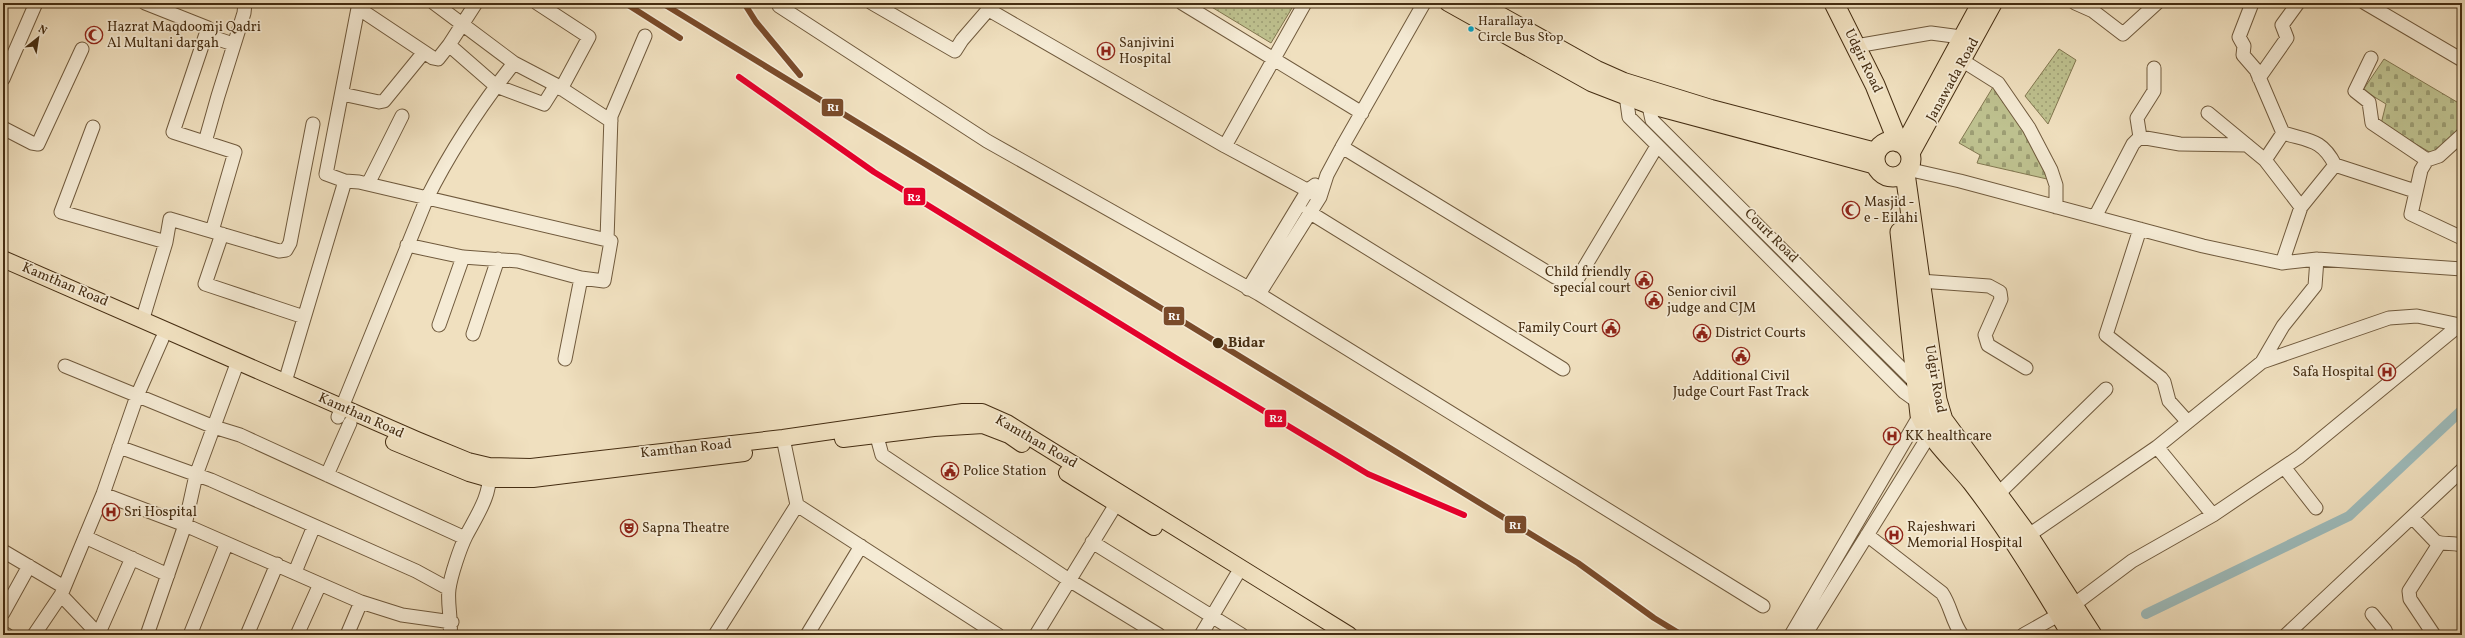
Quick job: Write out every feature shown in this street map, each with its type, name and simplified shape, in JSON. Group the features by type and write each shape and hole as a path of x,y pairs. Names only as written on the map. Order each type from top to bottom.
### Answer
{"highway":[{"name":"Udgir Road","path":"1824,3 1870,98 1895,158 1919,409 1998,494 2021,540 2066,610 2092,635"},
{"name":"Udgir Road","path":"1834,3 1875,85 1895,158 1920,280 1937,400 1937,427 1972,482 2021,540"},
{"name":"Udgir Road","path":"2066,610 2072,635"}],"main road":[{"path":"1448,3 1591,83 1648,105 1895,158"},
{"path":"1479,3 1597,68 1624,81 1711,108 1895,158"},
{"name":"Janawada Road","path":"1895,158 1980,3"},
{"name":"Janawada Road","path":"1895,158 1963,61 1994,3"},
{"name":"Kamthan Road","path":"3,258 143,318 236,366 343,416 431,446 490,472 531,466 615,463 784,443 875,430 932,415 982,412 1007,422 1119,500 1329,635"},
{"name":"Kamthan Road","path":"3,271 162,339 284,382 343,416"},
{"name":"Kamthan Road","path":"1119,500 1349,635"}],"street":[{"path":"3,79 8,54 36,3"},
{"path":"145,3 208,28 173,132 235,152 205,284 304,317"},
{"path":"206,142 233,44 244,13 245,3"},
{"path":"434,3 514,63 558,87 611,121"},
{"path":"407,245 463,257 518,260 581,278 604,281 611,241 346,180 326,174 359,5 424,52 438,59 449,45 476,3"},
{"path":"449,45 496,86 544,104 558,87 589,37 537,3"},
{"path":"872,3 955,51 962,40 992,6 1225,146 1314,194"},
{"path":"1182,3 1362,113"},
{"path":"1225,146 1305,3"},
{"path":"1253,291 1327,175 1424,3"},
{"path":"2075,3 2095,7 2123,34 2157,3"},
{"path":"2249,3 2251,6 2239,37 2244,46 2243,55 2259,78 2283,132 2321,144 2328,152 2335,165 2415,191"},
{"path":"2259,78 2286,38 2282,25 2298,3"},
{"path":"2365,3 2462,60"},
{"path":"779,6 987,141 1253,291 1763,606"},
{"path":"1856,46 1931,33 1961,37"},
{"path":"206,35 233,44"},
{"path":"607,240 611,121 645,36"},
{"path":"3,128 32,143 38,144 82,49"},
{"path":"342,94 379,102 384,101 424,52"},
{"path":"2371,58 2355,91 2369,102 2372,123 2427,160"},
{"path":"1963,61 1998,83 2029,128 2051,170 2056,185 2056,207"},
{"path":"327,475 343,416 407,245 428,198 443,166 496,86 514,63"},
{"path":"2140,137 2136,123 2154,91 2154,68"},
{"name":"Court Road","path":"1624,81 1629,117 1904,392 1919,409"},
{"path":"1646,88 1652,120 1917,383 1937,400"},
{"path":"2208,113 2265,160 2301,207"},
{"path":"368,184 402,116"},
{"path":"143,318 166,242 170,219 279,251 286,250 290,244 313,124"},
{"path":"93,127 61,212 166,242"},
{"path":"2265,160 2283,132"},
{"path":"2462,135 2440,156 2427,160 2421,170 2411,214 2462,238"},
{"path":"2095,217 2133,144 2140,137"},
{"path":"2140,137 2180,144 2247,145"},
{"path":"1342,147 1555,277 1566,281 1578,278 1657,146"},
{"path":"1895,158 2056,207 2282,263 2317,259 2462,269"},
{"path":"2282,263 2301,207 2335,165"},
{"path":"284,382 346,180"},
{"path":"1253,291 1309,212 1314,194"},
{"path":"1309,212 1563,369"},
{"path":"1743,230 1754,222"},
{"path":"2140,229 2106,334 2161,378 2164,382 2169,401 2187,421"},
{"path":"439,325 463,257"},
{"path":"473,334 498,259"},
{"path":"2262,362 2283,326 2315,286 2317,259"},
{"path":"565,359 581,278"},
{"path":"1920,280 1989,286 2000,292 2001,299 1985,335 1985,340 1988,345 2026,368"},
{"path":"2021,540 2157,447 2187,421 2262,362 2390,318 2417,316 2461,324"},
{"path":"2023,635 2066,610 2132,561 2213,515 2284,467 2461,324"},
{"path":"34,635 62,591 103,494 137,396 162,339"},
{"path":"64,366 214,427 240,435 465,538"},
{"path":"147,635 185,525 196,475 236,366"},
{"path":"1998,494 2106,389"},
{"path":"1791,635 1919,409"},
{"path":"1805,635 1867,535 1937,427"},
{"path":"875,430 882,455 1069,580 1159,635"},
{"path":"715,635 797,505 784,443"},
{"path":"119,447 196,475 416,571 449,589"},
{"path":"2157,447 2213,515"},
{"path":"2284,467 2316,508"},
{"path":"2286,635 2462,470"},
{"path":"450,635 452,622 449,589 465,538 484,504 490,472"},
{"path":"103,494 185,525 226,545 277,564 361,602 402,616 452,622"},
{"path":"1036,635 1119,500"},
{"path":"797,505 998,635"},
{"path":"2412,517 2439,544 2456,543 2462,546"},
{"path":"295,572 314,526"},
{"path":"1867,535 1942,594 1948,602 1955,624 1962,635"},
{"path":"85,537 168,575"},
{"path":"1092,542 1242,635"},
{"path":"2434,635 2410,599 2410,591 2439,544"},
{"path":"190,635 226,545"},
{"path":"807,635 861,546"},
{"path":"3,551 29,566 62,591 99,635 132,558"},
{"path":"247,635 277,564"},
{"path":"3,613 29,566"},
{"path":"1201,635 1236,576"},
{"path":"298,635 320,584"},
{"path":"347,635 361,602"},
{"path":"2372,614 2383,633"},
{"path":"3,633 8,635"}],"green space":[{"path":"1205,3 1295,3 1271,43"},
{"path":"2059,49 2076,60 2048,124 2025,96"},
{"path":"2384,59 2462,105 2462,129 2433,154 2381,124 2386,104 2363,90"},
{"path":"1993,87 2012,108 2047,179 1977,163 1980,155 1959,143"}],"waterway":[{"path":"2146,614 2349,516 2462,410"}],"transit line":[{"name":"R1","path":"625,3 680,38"},
{"name":"R1","path":"662,3 1578,563 1654,618 1682,635"},
{"name":"R1","path":"744,3 756,22 800,75"},
{"name":"R2","path":"739,77 874,172 1179,360 1368,474 1464,515"}],"place":[{"name":"Harallaya Circle Bus Stop","path":"1471,29"},
{"name":"Hazrat Maqdoomji Qadri Al Multani dargah","path":"94,35"},
{"name":"Sanjivini Hospital","path":"1106,51"},
{"name":"Masjid - e - Eilahi","path":"1851,210"},
{"name":"Child friendly special court","path":"1644,280"},
{"name":"Senior civil judge and CJM","path":"1654,300"},
{"name":"Family Court","path":"1611,328"},
{"name":"District Courts","path":"1702,333"},
{"name":"Bidar","path":"1218,343"},
{"name":"Additional Civil Judge Court Fast Track","path":"1741,356"},
{"name":"Safa Hospital","path":"2387,372"},
{"name":"KK healthcare","path":"1892,436"},
{"name":"Police Station","path":"950,471"},
{"name":"Sri Hospital","path":"111,512"},
{"name":"Sapna Theatre","path":"629,528"},
{"name":"Rajeshwari Memorial Hospital","path":"1894,535"}]}
